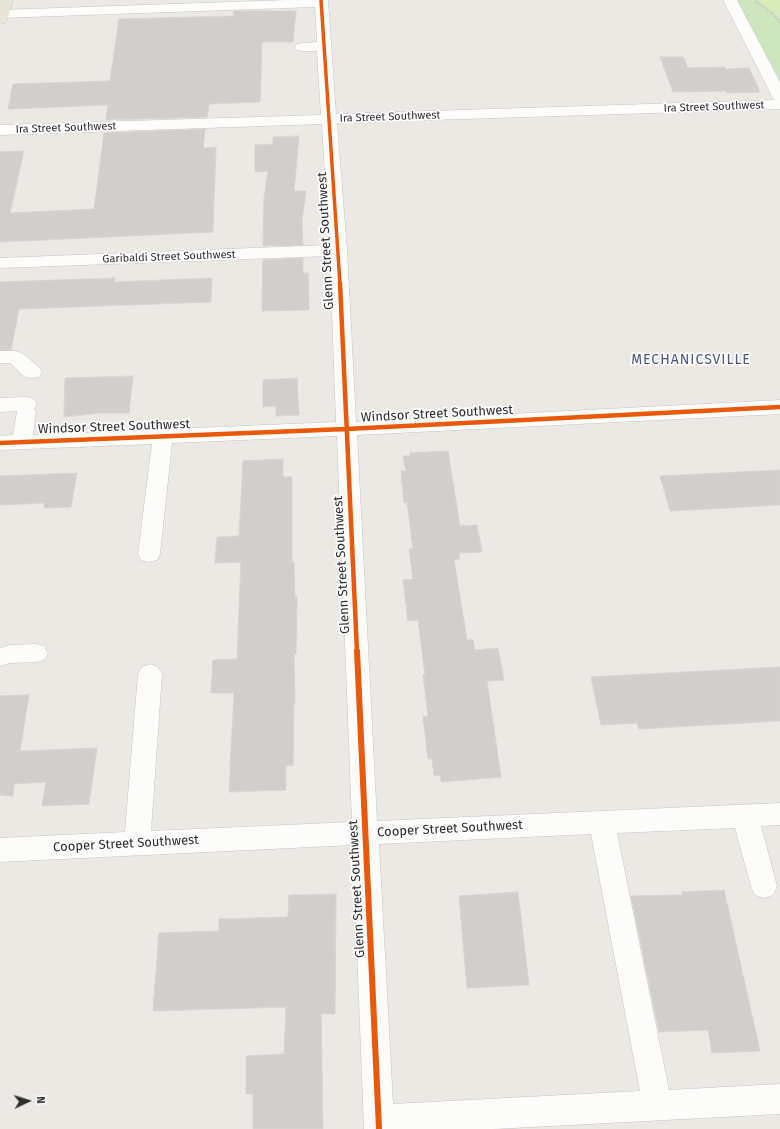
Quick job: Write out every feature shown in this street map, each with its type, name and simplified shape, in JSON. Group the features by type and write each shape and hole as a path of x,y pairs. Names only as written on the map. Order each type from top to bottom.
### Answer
{"main road":[{"path":"1,16 6,0"}],"street":[{"path":"730,0 780,97"},
{"path":"1,16 321,2"},
{"name":"Glenn Street Southwest","path":"321,2 338,250 379,1125"},
{"path":"302,47 324,46"},
{"name":"Ira Street Southwest","path":"0,130 780,104"},
{"name":"Garibaldi Street Southwest","path":"0,263 338,250"},
{"path":"0,357 15,357 32,372"},
{"path":"0,405 27,408 22,442"},
{"name":"Windsor Street Southwest","path":"0,443 346,429 780,408"},
{"path":"149,554 163,436"},
{"path":"0,657 10,654 36,653"},
{"path":"137,843 150,674"},
{"name":"Cooper Street Southwest","path":"0,850 780,814"},
{"path":"745,815 764,886"},
{"path":"602,822 657,1105"},
{"path":"379,1125 657,1105 780,1099"}],"path":[{"path":"754,0 772,13 780,23"}],"green space":[{"path":"736,0 780,0 780,86"},
{"path":"757,0 780,0 780,18 779,16"}],"building":[{"path":"234,11 296,11 293,42 262,42 260,102 209,104 207,117 106,120 108,105 8,109 13,84 110,81 119,19 233,16"},
{"path":"660,57 683,57 688,68 749,68 760,92 673,92"},
{"path":"205,129 203,148 216,147 213,232 0,242 0,152 24,151 10,213 94,209 104,133"},
{"path":"299,136 294,191 306,191 302,221 303,245 263,246 264,199 268,171 255,172 255,145 273,144 273,137"},
{"path":"303,258 303,273 308,273 309,310 262,311 263,260"},
{"path":"115,278 114,282 212,278 211,302 19,309 11,350 0,350 0,282"},
{"path":"133,376 129,413 99,413 64,417 65,378"},
{"path":"297,378 299,415 276,416 276,406 263,407 263,380"},
{"path":"448,451 460,526 477,525 482,552 459,553 460,559 454,560 467,640 473,640 475,650 498,648 504,680 487,681 501,777 441,782 440,775 434,776 432,759 428,759 423,717 428,716 423,675 425,674 418,620 408,621 403,580 413,579 409,549 413,549 407,502 404,503 401,471 406,471 403,456 410,456 410,453"},
{"path":"283,459 283,477 292,477 292,562 294,562 295,598 297,597 296,654 294,654 295,703 293,765 286,766 286,790 229,792 234,693 211,693 213,660 237,659 241,562 215,563 217,537 239,536 243,461"},
{"path":"780,470 780,505 670,511 660,476"},
{"path":"77,473 71,507 44,508 45,503 0,505 0,476"},
{"path":"780,667 780,721 639,729 637,723 601,725 591,677"},
{"path":"29,695 20,751 97,748 89,804 42,806 46,782 14,784 13,796 0,795 0,696"},
{"path":"724,890 760,1051 712,1053 708,1030 659,1032 631,896 682,895 682,892"},
{"path":"518,892 529,985 467,988 459,896"},
{"path":"336,894 335,1014 321,1014 323,1129 253,1129 253,1094 246,1094 246,1056 284,1054 286,1007 153,1011 159,933 219,931 219,919 288,917 289,895"}],"cycle path":[{"path":"321,0 338,250 379,1129"},
{"path":"0,443 346,429 780,407"}],"district":[{"name":"MECHANICSVILLE","path":"691,360"}]}
